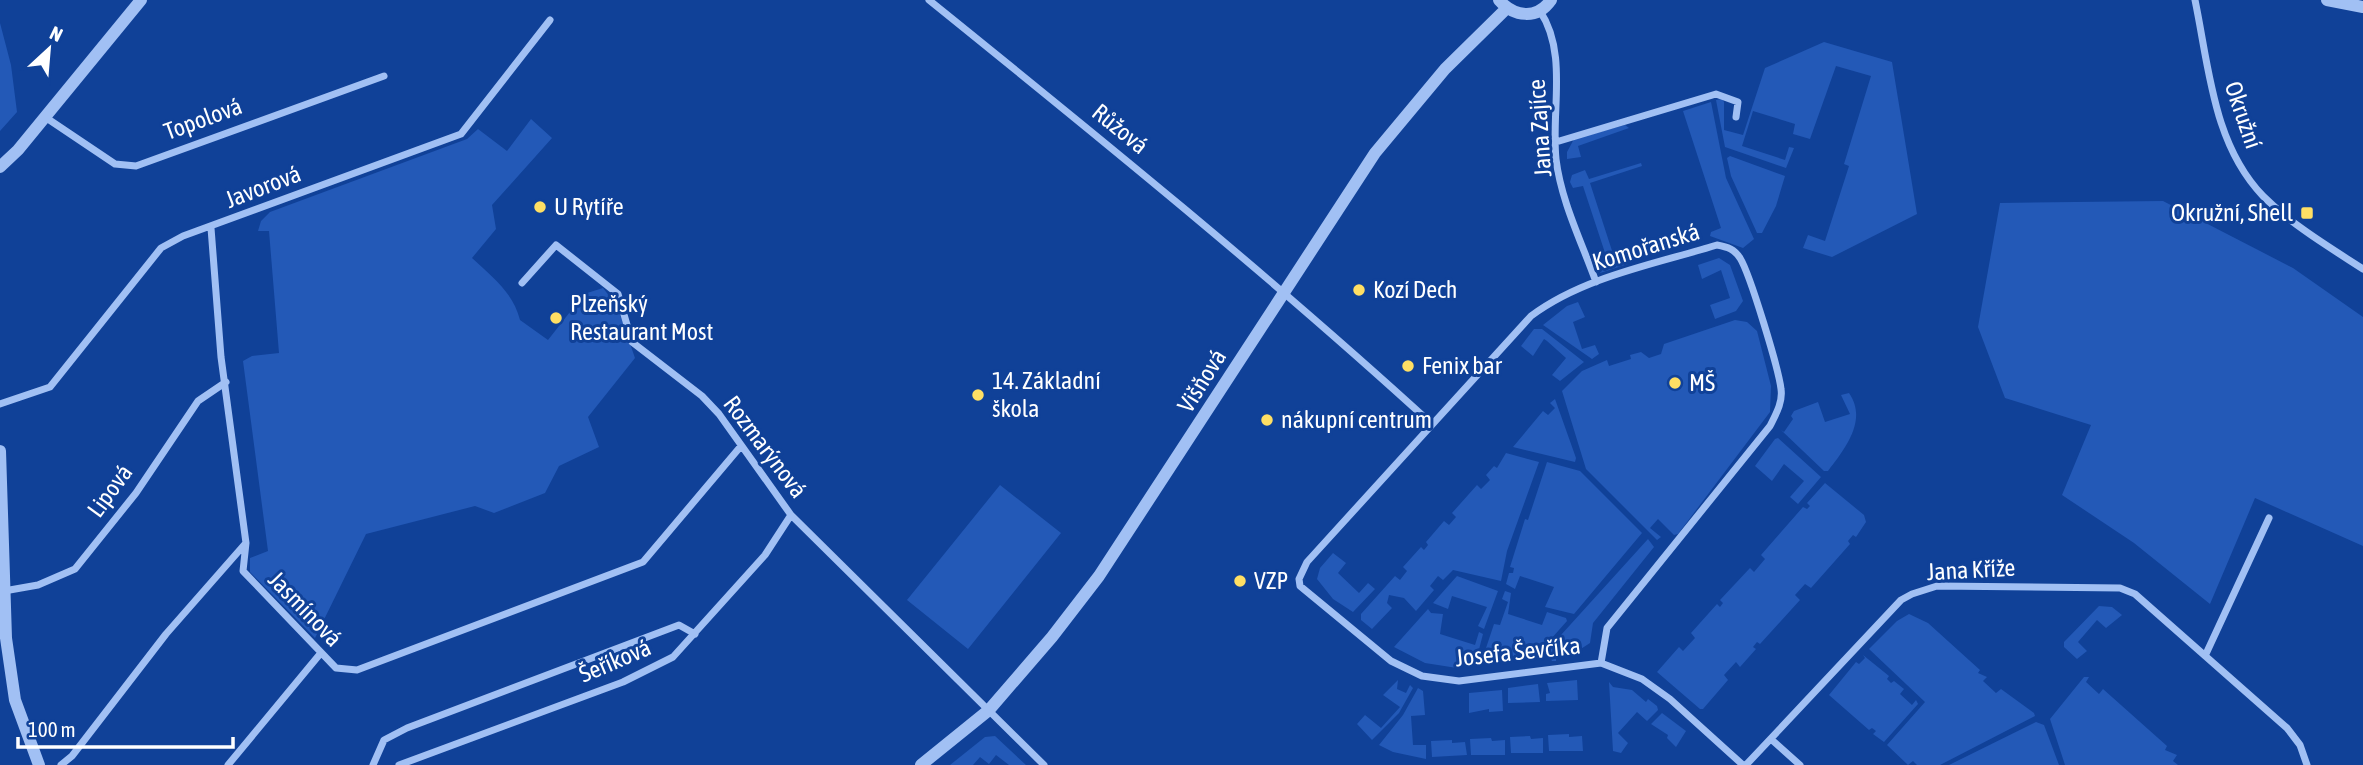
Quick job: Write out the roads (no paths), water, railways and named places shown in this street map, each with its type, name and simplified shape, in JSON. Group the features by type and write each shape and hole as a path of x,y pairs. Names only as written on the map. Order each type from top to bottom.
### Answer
{"street":[{"path":"0,167 45,117 141,0"},
{"name":"Růžová","path":"929,0 1124,157 1284,291 1432,424"},
{"path":"1503,4 1523,14 1540,10 1551,0"},
{"name":"Okružní","path":"2195,0 2217,111 2227,141 2244,170 2278,209 2363,270"},
{"path":"2327,0 2363,7"},
{"name":"Višňová","path":"921,765 989,710 1100,576 1375,153 1409,109 1503,4"},
{"name":"Jana Zajíce","path":"1540,10 1548,23 1554,46 1556,159 1564,193 1596,282"},
{"name":"Javorová","path":"0,404 50,387 161,248 183,236 211,228 461,134 550,20"},
{"name":"Topolová","path":"45,117 115,164 136,166 384,76"},
{"path":"1556,142 1716,94 1738,102 1736,117"},
{"name":"Jasmínová","path":"211,228 221,356 246,544 243,571 336,668 357,670 643,562 741,446"},
{"name":"Rozmarýnová","path":"522,282 556,244 618,294 632,342 702,396 719,414 791,515 1044,765"},
{"name":"Komořanská","path":"1299,579 1307,562 1531,316 1559,295 1596,282 1717,245 1732,248 1741,260 1782,390 1779,407 1770,426 1607,628 1601,663"},
{"name":"Lipová","path":"3,592 38,585 75,569 136,493 198,401 226,382"},
{"path":"0,451 3,592 15,699 39,765"},
{"name":"Šeříková","path":"399,765 623,682 673,657 765,555 791,515"},
{"path":"2206,656 2269,518"},
{"path":"61,765 72,756 166,634 246,544"},
{"name":"Josefa Ševčíka","path":"1299,579 1300,586 1385,657 1422,676 1459,681 1601,663 1642,679 1670,699 1744,765"},
{"name":"Jana Kříže","path":"1744,765 1772,740 1900,600 1937,586 2120,588 2135,594 2287,728 2300,745 2307,765"},
{"path":"373,765 384,740 407,728 679,625 695,634"},
{"path":"228,765 320,654"},
{"path":"1772,740 1800,765"}],"place":[{"name":"U Rytíře","path":"540,207"},
{"name":"Okružní, Shell","path":"2307,213"},
{"name":"Kozí Dech","path":"1359,290"},
{"name":"Plzeňský Restaurant Most","path":"556,318"},
{"name":"Fenix bar","path":"1408,366"},
{"name":"MŠ","path":"1675,383"},
{"name":"14. Základní škola","path":"978,395"},
{"name":"nákupní centrum","path":"1267,420"},
{"name":"VZP","path":"1240,581"}]}
